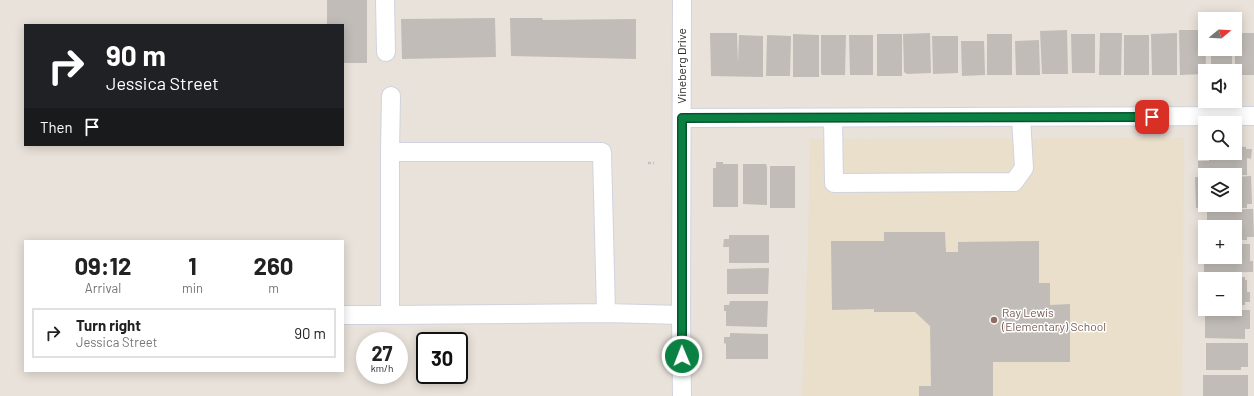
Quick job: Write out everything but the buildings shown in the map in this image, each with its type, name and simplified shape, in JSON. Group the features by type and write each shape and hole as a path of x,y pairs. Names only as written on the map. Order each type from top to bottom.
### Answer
{"street":[{"path":"385,0 386,52"},
{"name":"Vineberg Drive","path":"682,0 682,396"},
{"path":"390,315 391,96"},
{"path":"682,118 1254,116"},
{"path":"833,118 834,183 1014,182 1024,168 1021,118"},
{"path":"390,152 602,152 606,313"},
{"path":"344,315 606,313 681,315"}],"path":[{"path":"648,163 654,163"}],"shaded area":[{"name":"Ray Lewis (Elementary) School","path":"1184,138 1182,396 802,396 808,244 810,139"}],"place":[{"name":"Ray Lewis (Elementary) School","path":"994,320"}],"route":[{"path":"682,356 682,118 1152,117"}]}
